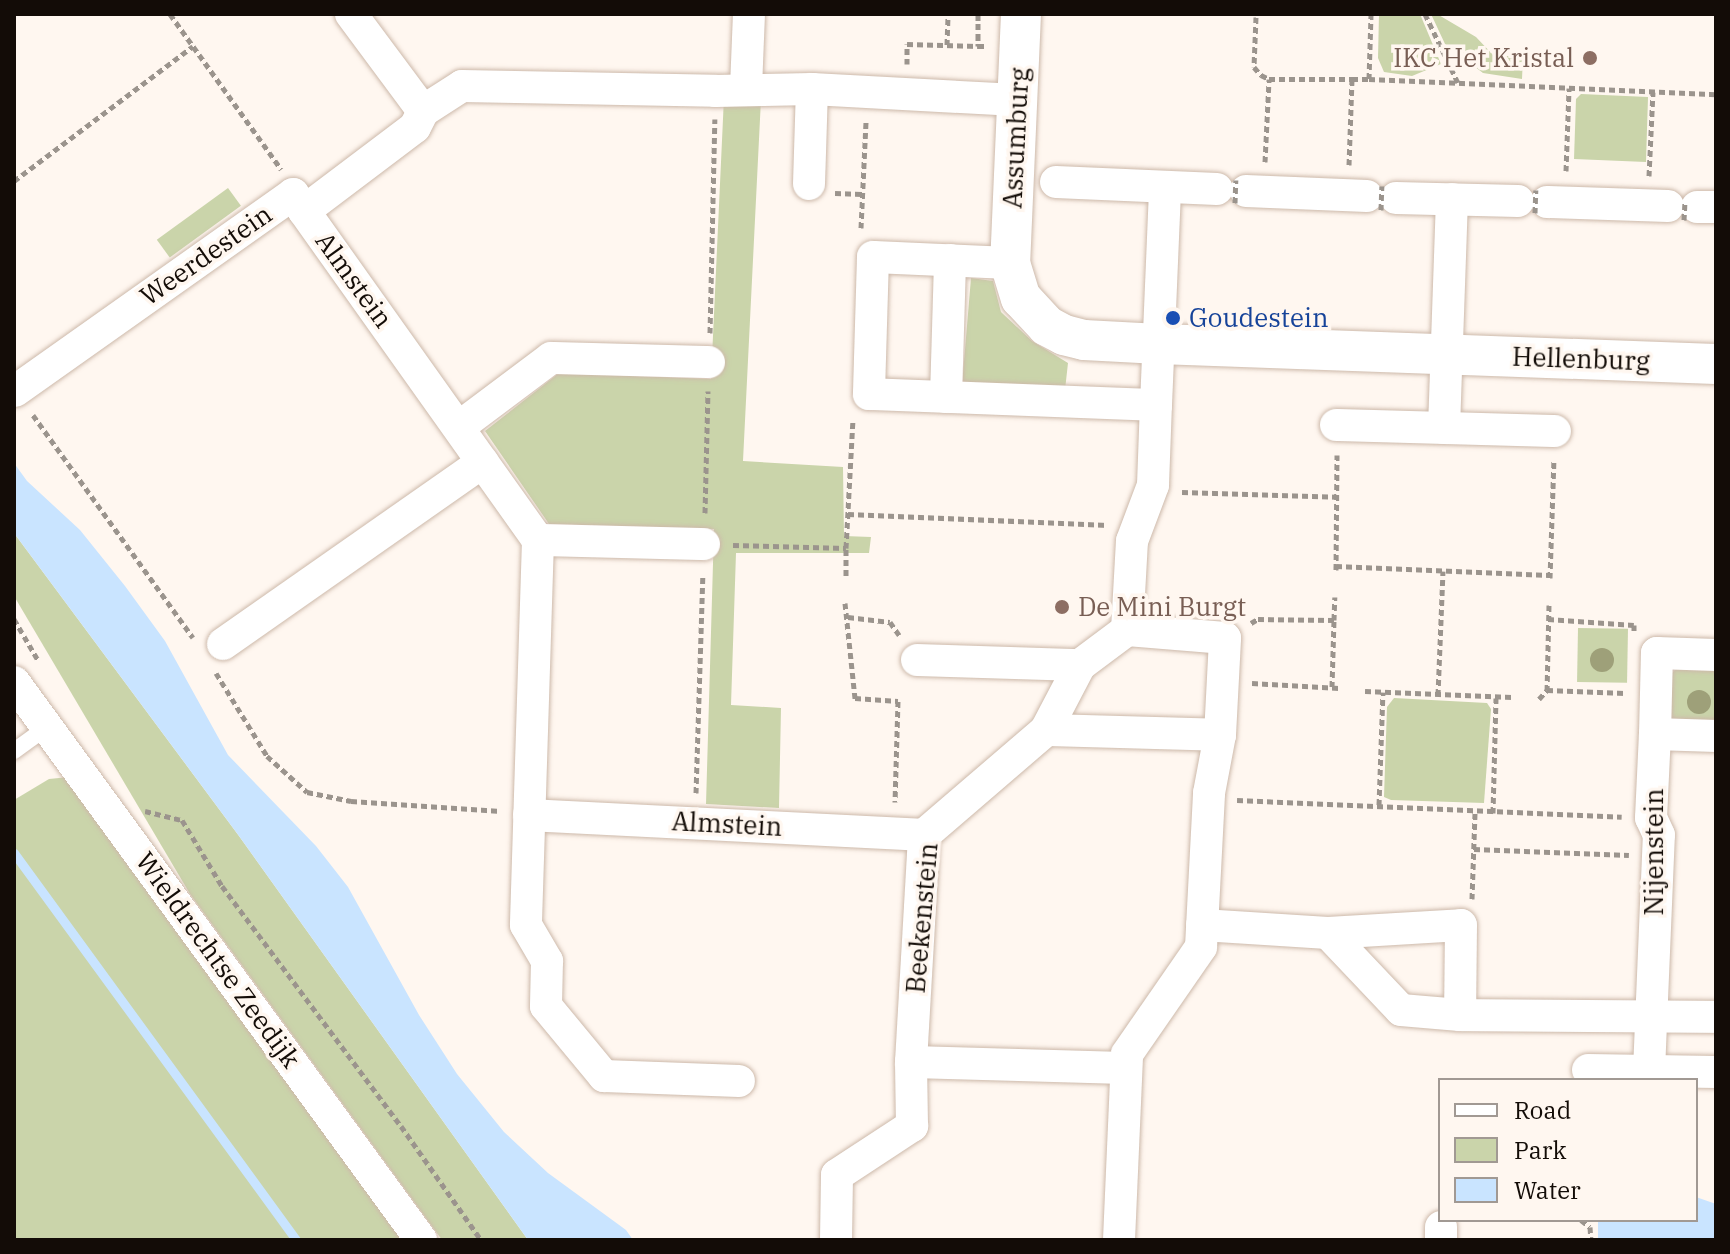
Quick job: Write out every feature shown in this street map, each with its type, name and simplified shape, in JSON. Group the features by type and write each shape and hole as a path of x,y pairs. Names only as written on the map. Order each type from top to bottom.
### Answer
{"street":[{"path":"351,14 423,111"},
{"path":"731,90 749,14"},
{"name":"Assumburg","path":"1010,263 1021,14"},
{"name":"Weerdestein","path":"15,391 415,127 423,111 462,86 812,89 1017,100"},
{"path":"809,184 812,89"},
{"path":"1056,182 1683,208"},
{"path":"1119,1240 1127,1054 1201,947 1209,799 1220,735 1225,638 1127,630 1132,541 1151,491 1165,188"},
{"path":"1444,428 1452,199"},
{"name":"Almstein","path":"298,202 538,540"},
{"path":"1010,263 873,257 869,394 1156,405"},
{"path":"946,397 950,260"},
{"name":"Hellenburg","path":"1010,263 1021,298 1040,319 1064,335 1084,340 1716,364"},
{"path":"459,427 551,358 709,362"},
{"path":"1336,425 1555,431"},
{"path":"223,644 483,462"},
{"path":"704,544 538,540 526,925 547,961 546,1006 604,1076 739,1081"},
{"name":"Beekenstein","path":"836,1240 837,1175 912,1126 910,834 1046,730 1080,665 1127,630"},
{"name":"Nijenstein","path":"1649,1071 1659,835 1651,818 1657,653 1716,655"},
{"path":"917,660 1080,665"},
{"name":"Wieldrechtse Zeedijk","path":"14,682 421,1240"},
{"path":"1046,730 1220,735"},
{"path":"1655,734 1716,736"},
{"name":"Almstein","path":"529,815 910,834"},
{"path":"1202,925 1328,933 1461,925 1460,1015"},
{"path":"1328,933 1401,1010 1460,1015 1716,1017"},
{"path":"911,1062 1126,1068"},
{"path":"1588,1070 1716,1072"}],"lane":[{"path":"14,751 47,727"}],"path":[{"path":"170,14 293,185 298,202"},
{"path":"947,45 948,14"},
{"path":"1369,79 1371,14"},
{"path":"1425,14 1458,83"},
{"path":"1256,17 1254,67 1269,79 1369,79 1716,94"},
{"path":"905,95 907,44 978,46"},
{"path":"14,181 193,46"},
{"path":"1239,191 1269,79"},
{"path":"1352,79 1375,197"},
{"path":"1540,202 1569,88"},
{"path":"695,822 709,362 731,90"},
{"path":"1653,92 1683,208"},
{"path":"870,93 861,241 873,257"},
{"path":"846,576 855,393 869,394"},
{"path":"1336,425 1336,568 1550,576 1555,431"},
{"path":"1151,491 1337,497"},
{"path":"848,514 1137,527"},
{"path":"704,544 846,548"},
{"path":"1438,695 1443,571"},
{"path":"1223,682 1335,687 1335,597"},
{"path":"845,603 855,698 898,701 910,834"},
{"path":"1539,699 1547,690 1549,605"},
{"path":"848,617 890,622 917,660"},
{"path":"1225,638 1258,619 1334,620"},
{"path":"1548,619 1634,625 1634,639"},
{"path":"1547,690 1656,694"},
{"path":"1365,691 1512,697"},
{"path":"1379,805 1383,692"},
{"path":"1493,813 1496,698"},
{"path":"1209,799 1651,818"},
{"path":"140,812 153,811 182,820 222,886 401,1126 481,1240"},
{"path":"1461,925 1471,918 1475,812"},
{"path":"1474,849 1658,856"},
{"path":"1584,1222 1590,1227 1591,1240"}],"green space":[{"path":"1379,14 1420,14 1441,64 1412,76 1384,72 1378,58"},
{"path":"1431,14 1437,14 1476,37 1493,55 1523,57 1522,79 1483,73 1445,44"},
{"path":"1581,94 1648,97 1646,162 1574,159 1576,99"},
{"path":"724,97 761,99 743,461 843,467 844,536 871,537 869,553 736,553 731,705 781,708 779,808 706,804 714,529 549,524 485,431 559,373 711,379"},
{"path":"228,188 241,206 170,258 157,240"},
{"path":"971,278 993,281 1001,312 1032,341 1068,363 1065,390 962,385"},
{"path":"14,533 239,836 528,1240 442,1240 190,894 14,596"},
{"path":"1578,628 1628,629 1627,683 1577,682"},
{"path":"1677,668 1716,668 1716,726 1671,721 1672,673"},
{"path":"1394,698 1487,703 1491,709 1484,803 1391,800 1384,797 1387,707"},
{"path":"69,777 408,1240 14,1240 14,800 49,779"}],"water":[{"path":"14,463 27,481 80,530 125,586 165,641 228,755 316,846 348,887 419,1015 457,1074 504,1132 548,1173 626,1230 633,1240 528,1240 239,836 14,533"},
{"path":"1698,1198 1716,1204 1716,1240 1598,1240 1598,1222 1698,1222"}],"waterway":[{"path":"14,853 296,1240"}],"place":[{"name":"IKC Het Kristal","path":"1590,58"},
{"name":"Goudestein","path":"1173,318"},
{"name":"De Mini Burgt","path":"1062,607"}]}
